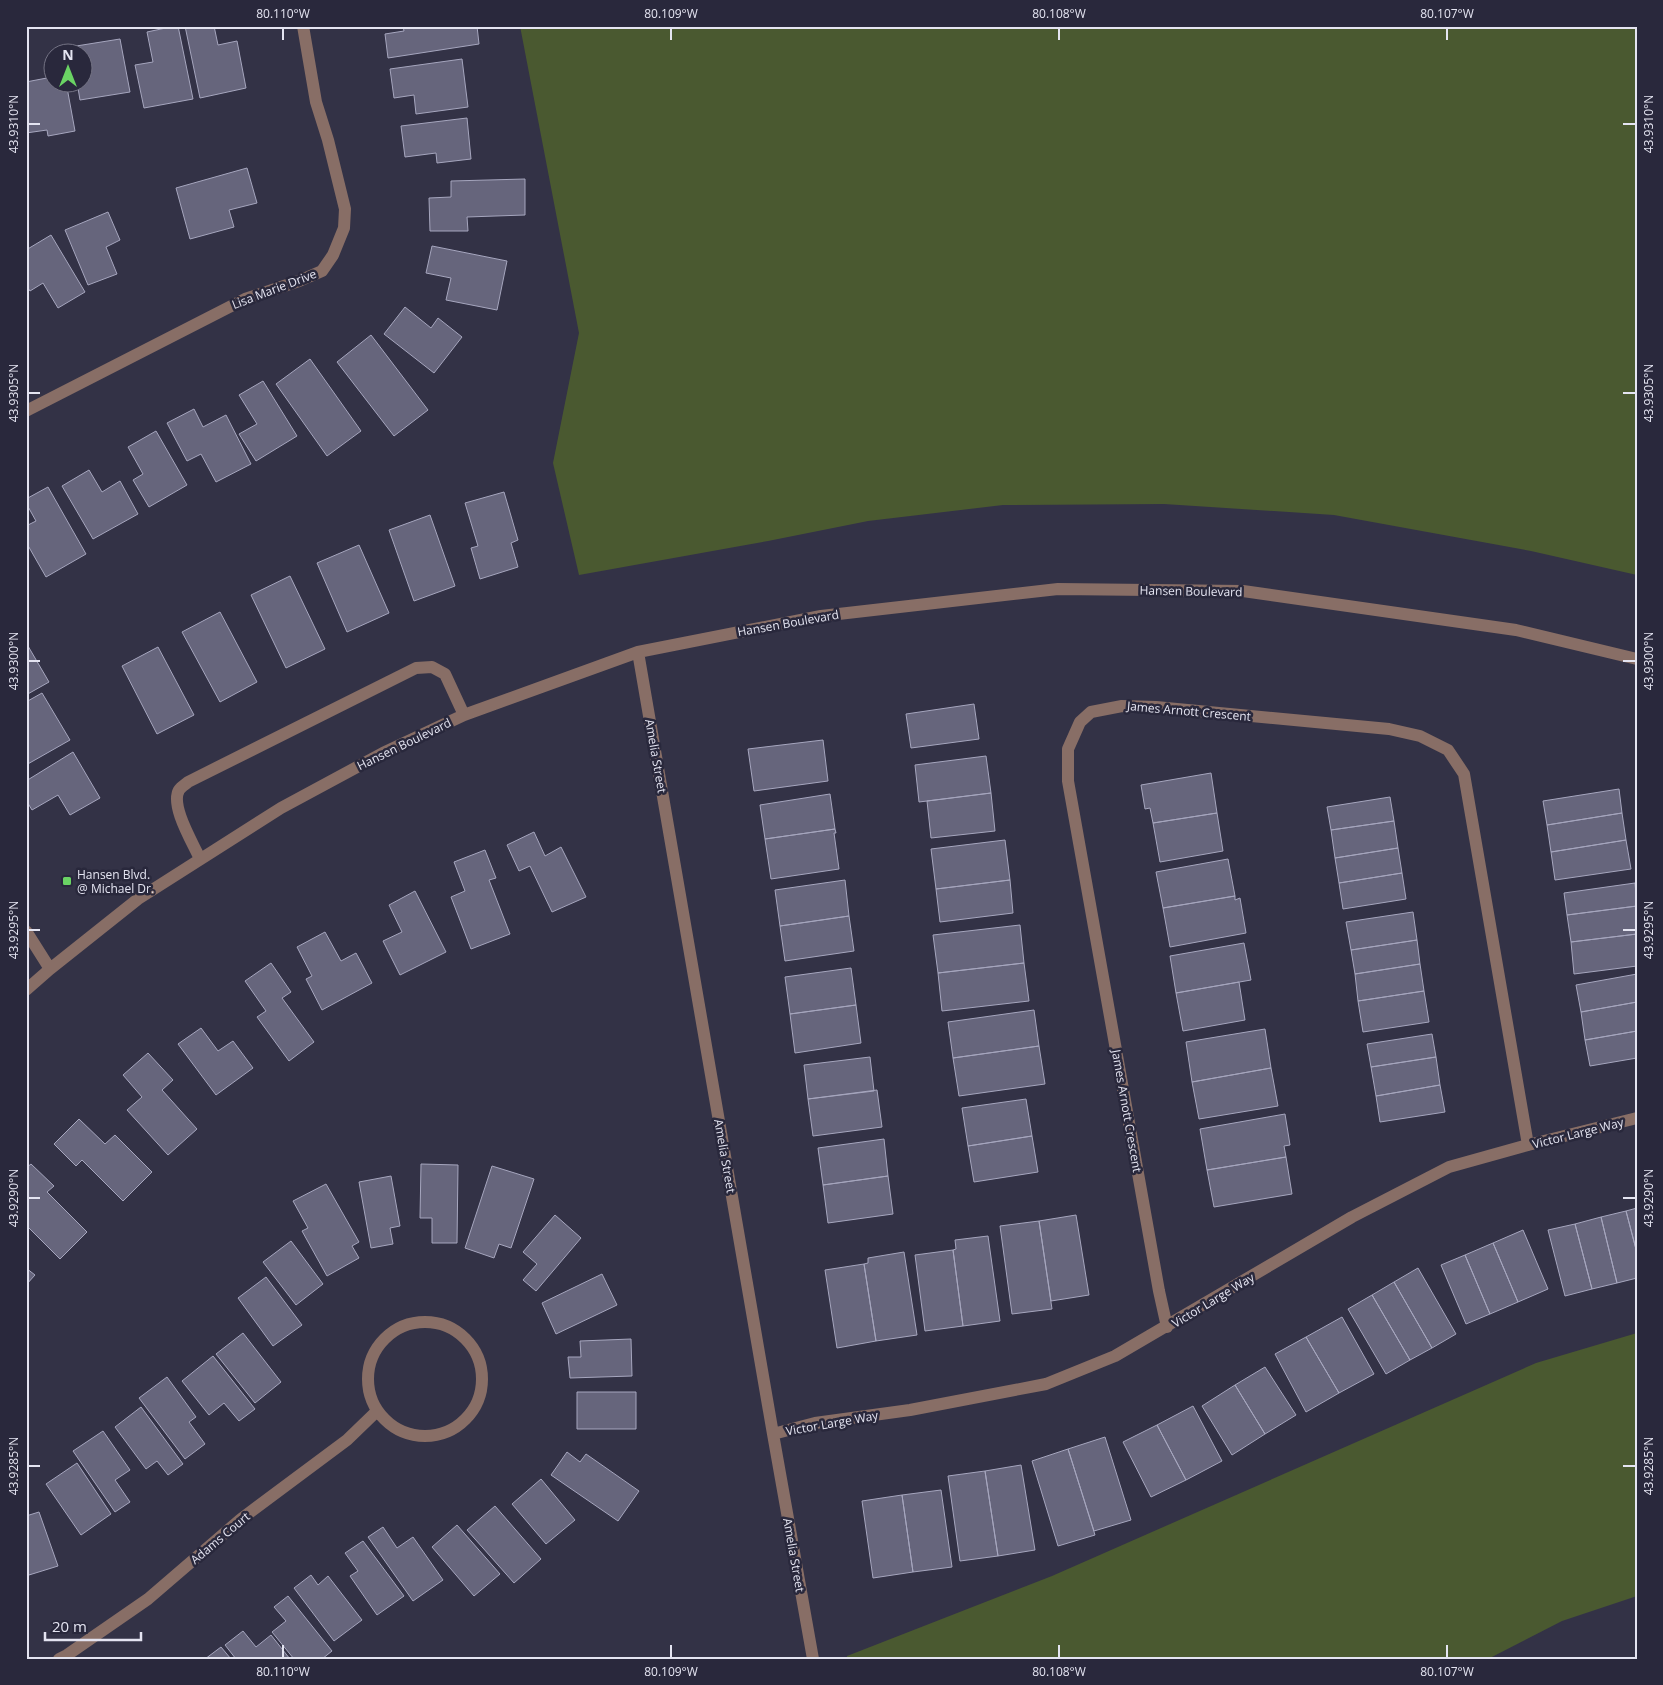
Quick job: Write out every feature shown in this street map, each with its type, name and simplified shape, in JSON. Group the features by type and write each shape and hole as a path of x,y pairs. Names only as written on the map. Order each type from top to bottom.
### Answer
{"street":[{"name":"Lisa Marie Drive","path":"26,411 244,299 299,281 322,271 333,255 344,228 345,209 328,140 316,102 303,26"},
{"name":"Hansen Boulevard","path":"26,990 138,899 289,803 383,753 464,715 638,652 821,616 1058,589 1078,589 1243,591 1516,630 1637,659"},
{"name":"Amelia Street","path":"638,652 772,1434 813,1659"},
{"path":"200,859 178,812 179,790 188,782 416,668 432,667 446,674 464,715"},
{"name":"James Arnott Crescent","path":"1167,1327 1068,781 1068,749 1080,722 1092,712 1122,706 1156,707 1389,729 1420,736 1448,750 1464,774 1528,1145"},
{"path":"26,931 50,969"},
{"name":"Victor Large Way","path":"772,1434 815,1424 910,1410 1046,1384 1115,1356 1352,1217 1449,1167 1637,1118"},
{"path":"427,1322 447,1326 458,1332 472,1346 481,1364 483,1379 479,1399 467,1419 450,1430 429,1436 409,1434 391,1426 377,1411 369,1393 368,1373 374,1352 391,1332 409,1324 427,1322"},
{"name":"Adams Court","path":"59,1659 148,1599 241,1519 346,1440 377,1411"}],"green space":[{"path":"520,26 1637,26 1637,575 1531,551 1334,515 1164,504 1003,505 868,521 579,575 553,463 579,333"},
{"path":"1637,1333 1637,1596 1562,1621 1488,1659 847,1659 847,1656 1052,1576 1536,1363"}],"building":[{"path":"178,26 193,99 144,108 135,65 153,62 147,32"},
{"path":"185,26 214,26 218,45 237,41 246,88 200,98"},
{"path":"403,26 477,26 479,44 388,58 385,34 404,31"},
{"path":"120,39 130,92 80,100 79,92 92,92 92,43"},
{"path":"462,59 468,107 416,114 414,95 394,98 390,69"},
{"path":"42,79 42,92 68,92 75,131 48,136 47,130 26,133 26,82"},
{"path":"467,118 471,159 437,163 436,153 405,157 401,126"},
{"path":"247,168 257,203 229,210 234,227 190,239 176,188"},
{"path":"525,179 525,215 467,217 468,231 430,231 429,198 451,197 451,181"},
{"path":"108,212 120,240 106,247 117,274 88,285 65,230"},
{"path":"51,235 85,292 58,308 43,283 30,291 26,285 26,250"},
{"path":"432,246 507,261 497,310 446,300 451,278 426,273"},
{"path":"405,307 431,328 438,318 462,337 434,373 384,334"},
{"path":"371,335 428,410 394,436 337,362"},
{"path":"310,359 361,431 327,456 276,384"},
{"path":"263,381 297,436 256,461 239,434 257,424 239,395"},
{"path":"194,409 203,427 226,415 251,464 216,482 201,454 187,461 167,423"},
{"path":"156,431 187,485 149,507 133,480 143,474 128,447"},
{"path":"89,470 102,492 120,481 138,514 93,539 62,486"},
{"path":"48,487 86,554 46,577 26,542 26,526 36,521 26,503 26,499"},
{"path":"504,492 518,540 511,543 518,567 480,579 471,548 478,546 465,503"},
{"path":"430,515 455,586 414,601 389,530"},
{"path":"359,545 389,613 347,632 317,563"},
{"path":"290,576 325,649 286,668 251,595"},
{"path":"220,612 257,682 220,702 182,632"},
{"path":"28,646 49,682 26,695 26,647"},
{"path":"158,647 194,715 157,734 122,666"},
{"path":"42,693 70,740 26,765 26,702"},
{"path":"974,704 979,739 911,748 906,714"},
{"path":"823,740 828,781 754,791 748,749"},
{"path":"73,752 100,798 70,815 58,795 32,810 26,800 26,781"},
{"path":"986,756 991,793 919,802 915,765"},
{"path":"1211,773 1217,813 1153,823 1150,808 1145,809 1141,785"},
{"path":"1619,789 1622,813 1547,825 1543,801"},
{"path":"991,793 995,831 931,838 927,801"},
{"path":"830,794 835,829 765,839 760,805"},
{"path":"1390,797 1394,821 1331,830 1327,807"},
{"path":"1217,813 1223,851 1160,862 1153,823"},
{"path":"1622,813 1626,840 1551,852 1547,825"},
{"path":"1394,821 1398,848 1335,858 1331,830"},
{"path":"835,829 839,869 771,879 765,839"},
{"path":"534,832 545,856 561,847 586,897 552,912 530,866 519,871 507,845"},
{"path":"1005,840 1010,880 936,889 931,849"},
{"path":"1626,840 1631,869 1555,880 1551,852"},
{"path":"1398,848 1402,873 1339,883 1335,858"},
{"path":"485,850 496,878 489,880 510,934 471,949 451,897 465,891 454,862"},
{"path":"1228,859 1235,896 1163,908 1156,872"},
{"path":"1402,873 1406,899 1343,909 1339,883"},
{"path":"845,880 849,916 780,926 775,890"},
{"path":"1010,880 1013,913 940,922 936,889"},
{"path":"1635,883 1637,906 1567,915 1564,893"},
{"path":"415,891 446,952 400,975 383,941 402,932 389,905"},
{"path":"1235,896 1235,900 1240,898 1246,933 1170,947 1163,908"},
{"path":"1637,906 1637,934 1571,942 1567,915"},
{"path":"1413,912 1417,940 1351,950 1346,922"},
{"path":"849,916 854,951 785,961 780,926"},
{"path":"1020,925 1024,963 938,973 933,935"},
{"path":"325,932 341,961 356,953 372,983 322,1010 306,979 312,976 297,947"},
{"path":"1637,934 1637,966 1574,974 1571,942"},
{"path":"1417,940 1420,964 1355,974 1351,950"},
{"path":"1244,943 1251,980 1176,993 1170,956"},
{"path":"271,963 291,992 282,998 314,1042 289,1061 257,1017 266,1011 245,981"},
{"path":"1024,963 1029,1001 942,1011 938,973"},
{"path":"1420,964 1424,991 1358,1001 1355,974"},
{"path":"851,968 856,1005 790,1014 785,977"},
{"path":"1637,974 1637,1002 1581,1012 1576,985"},
{"path":"1239,982 1245,1020 1183,1031 1176,993"},
{"path":"1424,991 1429,1022 1363,1032 1358,1001"},
{"path":"1637,1002 1637,1031 1585,1040 1581,1012"},
{"path":"856,1005 861,1043 795,1053 790,1014"},
{"path":"1034,1010 1039,1046 953,1058 948,1022"},
{"path":"201,1028 218,1051 233,1041 253,1068 216,1095 178,1044"},
{"path":"1265,1029 1271,1068 1192,1082 1186,1042"},
{"path":"1637,1031 1637,1058 1590,1066 1585,1040"},
{"path":"1432,1034 1436,1057 1371,1067 1367,1044"},
{"path":"1039,1046 1045,1084 959,1096 953,1058"},
{"path":"148,1053 173,1080 162,1090 197,1129 168,1155 127,1110 142,1097 123,1075"},
{"path":"870,1057 874,1091 808,1099 804,1065"},
{"path":"1436,1057 1440,1085 1376,1096 1371,1067"},
{"path":"1271,1068 1278,1106 1199,1119 1192,1082"},
{"path":"1440,1085 1445,1112 1380,1122 1376,1096"},
{"path":"877,1090 882,1127 813,1136 808,1099"},
{"path":"1026,1099 1032,1136 968,1146 962,1108"},
{"path":"1285,1114 1290,1145 1284,1146 1286,1157 1207,1170 1200,1129"},
{"path":"79,1119 105,1144 115,1135 152,1172 123,1201 82,1160 76,1166 54,1144"},
{"path":"1032,1136 1038,1172 974,1182 968,1146"},
{"path":"884,1139 888,1176 823,1185 818,1148"},
{"path":"1286,1157 1292,1194 1214,1207 1207,1170"},
{"path":"31,1164 54,1186 47,1192 87,1232 60,1259 26,1225 26,1168"},
{"path":"421,1164 458,1165 457,1243 432,1243 432,1218 420,1218"},
{"path":"492,1166 534,1179 511,1248 499,1244 494,1258 465,1248"},
{"path":"391,1176 400,1226 390,1228 393,1244 371,1248 359,1182"},
{"path":"888,1176 893,1214 828,1223 823,1185"},
{"path":"326,1184 359,1242 352,1246 359,1258 327,1276 302,1231 308,1228 293,1201"},
{"path":"1637,1208 1637,1253 1626,1211"},
{"path":"1626,1211 1637,1253 1637,1278 1617,1283 1601,1217"},
{"path":"555,1215 581,1238 536,1291 523,1280 537,1264 523,1252"},
{"path":"1076,1215 1089,1295 1051,1301 1039,1221"},
{"path":"1601,1217 1617,1283 1592,1289 1575,1224"},
{"path":"1039,1221 1052,1309 1012,1314 1000,1226"},
{"path":"1575,1224 1592,1289 1565,1296 1548,1230"},
{"path":"1523,1230 1548,1289 1518,1302 1493,1243"},
{"path":"988,1236 1000,1321 963,1326 953,1250 956,1249 955,1240"},
{"path":"291,1241 323,1284 296,1305 263,1262"},
{"path":"1493,1243 1518,1302 1490,1314 1465,1255"},
{"path":"953,1250 963,1326 925,1331 915,1255"},
{"path":"904,1252 917,1335 876,1341 864,1264 868,1263 868,1258"},
{"path":"1465,1255 1490,1314 1466,1324 1441,1265"},
{"path":"864,1264 876,1341 837,1348 825,1270"},
{"path":"26,1268 35,1275 26,1285"},
{"path":"1418,1268 1456,1334 1432,1348 1394,1282"},
{"path":"602,1274 617,1305 556,1334 542,1303"},
{"path":"266,1277 302,1325 273,1346 238,1298"},
{"path":"1394,1282 1432,1348 1410,1360 1372,1295"},
{"path":"1372,1295 1410,1360 1386,1374 1348,1309"},
{"path":"1342,1317 1374,1374 1339,1393 1306,1337"},
{"path":"243,1333 281,1382 255,1403 216,1354"},
{"path":"1306,1337 1339,1393 1306,1412 1275,1354"},
{"path":"631,1339 632,1376 570,1378 568,1357 581,1357 580,1341"},
{"path":"213,1356 255,1409 239,1421 224,1403 209,1415 182,1381"},
{"path":"1265,1367 1296,1415 1265,1434 1235,1385"},
{"path":"167,1377 196,1417 189,1422 205,1444 185,1459 139,1398"},
{"path":"1235,1385 1265,1434 1232,1455 1202,1406"},
{"path":"577,1392 636,1392 636,1429 577,1429"},
{"path":"1193,1406 1222,1461 1186,1480 1157,1425"},
{"path":"141,1407 183,1464 168,1475 157,1461 146,1469 115,1427"},
{"path":"1157,1425 1186,1480 1151,1497 1123,1442"},
{"path":"103,1431 130,1470 115,1480 130,1502 115,1512 73,1451"},
{"path":"1105,1437 1131,1520 1094,1531 1068,1449"},
{"path":"1068,1449 1095,1535 1058,1546 1032,1461"},
{"path":"567,1452 580,1462 586,1454 639,1491 618,1521 551,1475"},
{"path":"77,1463 111,1514 81,1535 46,1484"},
{"path":"1021,1465 1035,1550 998,1556 985,1471"},
{"path":"985,1471 998,1556 960,1561 948,1476"},
{"path":"541,1479 575,1520 546,1544 512,1504"},
{"path":"941,1490 952,1567 913,1572 902,1495"},
{"path":"902,1495 913,1572 873,1578 862,1501"},
{"path":"495,1506 541,1559 514,1583 467,1530"},
{"path":"39,1512 58,1566 29,1575 26,1569 26,1516"},
{"path":"457,1525 500,1574 474,1596 432,1547"},
{"path":"383,1527 397,1548 413,1537 443,1580 413,1601 368,1537"},
{"path":"363,1541 404,1596 377,1615 350,1576 358,1571 345,1553"},
{"path":"311,1575 318,1585 328,1576 362,1620 334,1641 294,1588"},
{"path":"288,1596 332,1651 322,1659 294,1659 272,1632 286,1621 274,1607"},
{"path":"243,1631 256,1647 271,1635 290,1659 236,1659 225,1645"},
{"path":"221,1647 231,1659 205,1659"}],"place":[{"name":"Hansen Blvd. @ Michael Dr.","path":"67,881"}]}
